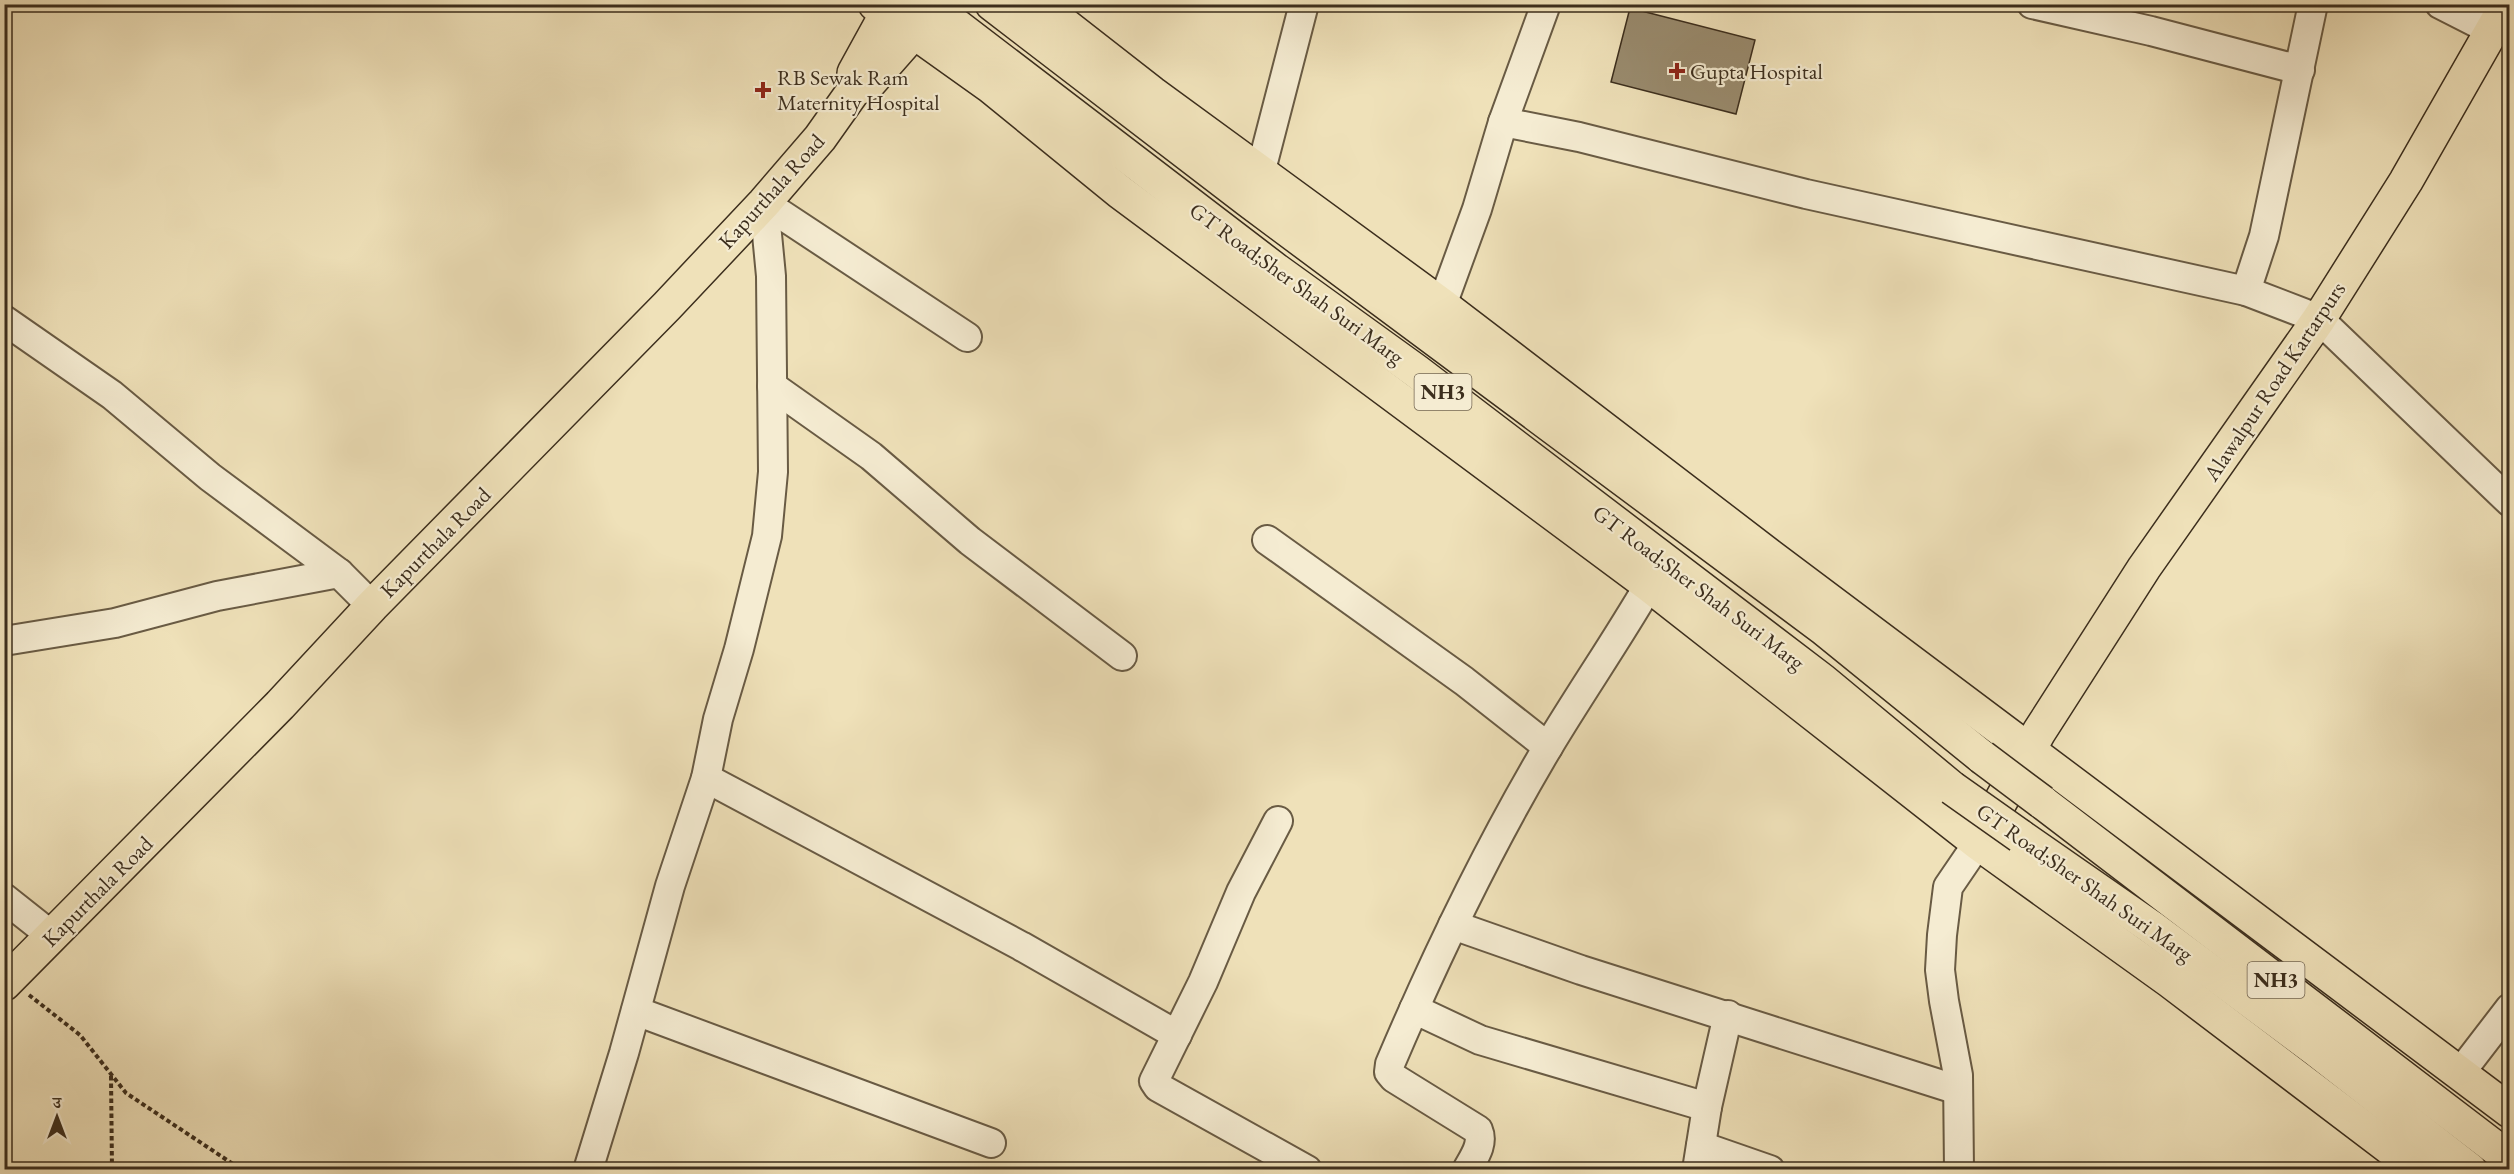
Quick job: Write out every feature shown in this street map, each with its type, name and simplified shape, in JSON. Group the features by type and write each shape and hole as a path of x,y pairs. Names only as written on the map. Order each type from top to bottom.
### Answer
{"main road":[{"name":"GT Road;Sher Shah Suri Marg","path":"992,4 1249,201 1823,628 1982,757 2510,1159"},
{"path":"1038,4 1152,93 1261,170 1442,305 2510,1111"},
{"path":"881,9 920,19 990,86 1120,192 1649,585 1978,843 2170,981 2420,1170"},
{"name":"Kapurthala Road","path":"854,90 854,73 881,9"},
{"name":"Alawalpur Road Kartarpurs","path":"1978,843 2039,732 2144,568 2319,319 2406,181 2500,18"},
{"name":"GT Road;Sher Shah Suri Marg","path":"920,19 1416,371 1814,674 1952,788 2206,968 2470,1170"},
{"name":"Kapurthala Road","path":"7,982 280,705 372,606 525,453 764,203 820,138 854,90 869,83 920,19"}],"street":[{"path":"1261,170 1304,4"},
{"path":"1442,305 1477,209 1503,122 1546,4"},
{"path":"2032,4 2151,31 2300,70"},
{"path":"2246,291 2264,236 2313,4"},
{"path":"2440,4 2500,18"},
{"path":"1503,122 1579,137 1806,194 2246,291 2319,319 2510,502"},
{"path":"764,203 967,337"},
{"path":"588,1170 636,1011 670,886 705,778 718,719 739,649 767,536 773,472 771,276 764,203"},
{"path":"5,320 112,395 210,477 339,573 372,606"},
{"path":"772,386 871,456 979,548 1122,656"},
{"path":"1267,540 1464,681 1548,747"},
{"path":"4,641 115,623 217,596 339,573"},
{"path":"1467,1170 1479,1146 1481,1138 1478,1130 1394,1078 1389,1072 1414,1009 1453,925 1548,747 1649,585"},
{"path":"705,778 1021,946 1177,1035"},
{"path":"1278,821 1241,892 1220,944 1155,1078 1156,1084 1254,1142 1307,1170"},
{"path":"1959,1170 1957,1063 1941,980 1941,934 1948,887 1978,843"},
{"path":"4,898 52,936"},
{"path":"1453,925 1581,970 1958,1090"},
{"path":"2460,1074 2510,1008"},
{"path":"1414,1009 1480,1040 1707,1107"},
{"path":"636,1011 991,1143"},
{"path":"1728,1015 1707,1107 1699,1158 1770,1170"}],"path":[{"path":"7,982 80,1035 126,1093 242,1170"},
{"path":"111,1076 112,1170"}],"building":[{"path":"1630,8 1755,40 1736,114 1611,82"}],"place":[{"name":"Gupta Hospital","path":"1677,71"},
{"name":"RB Sewak Ram Maternity Hospital","path":"763,90"}]}
